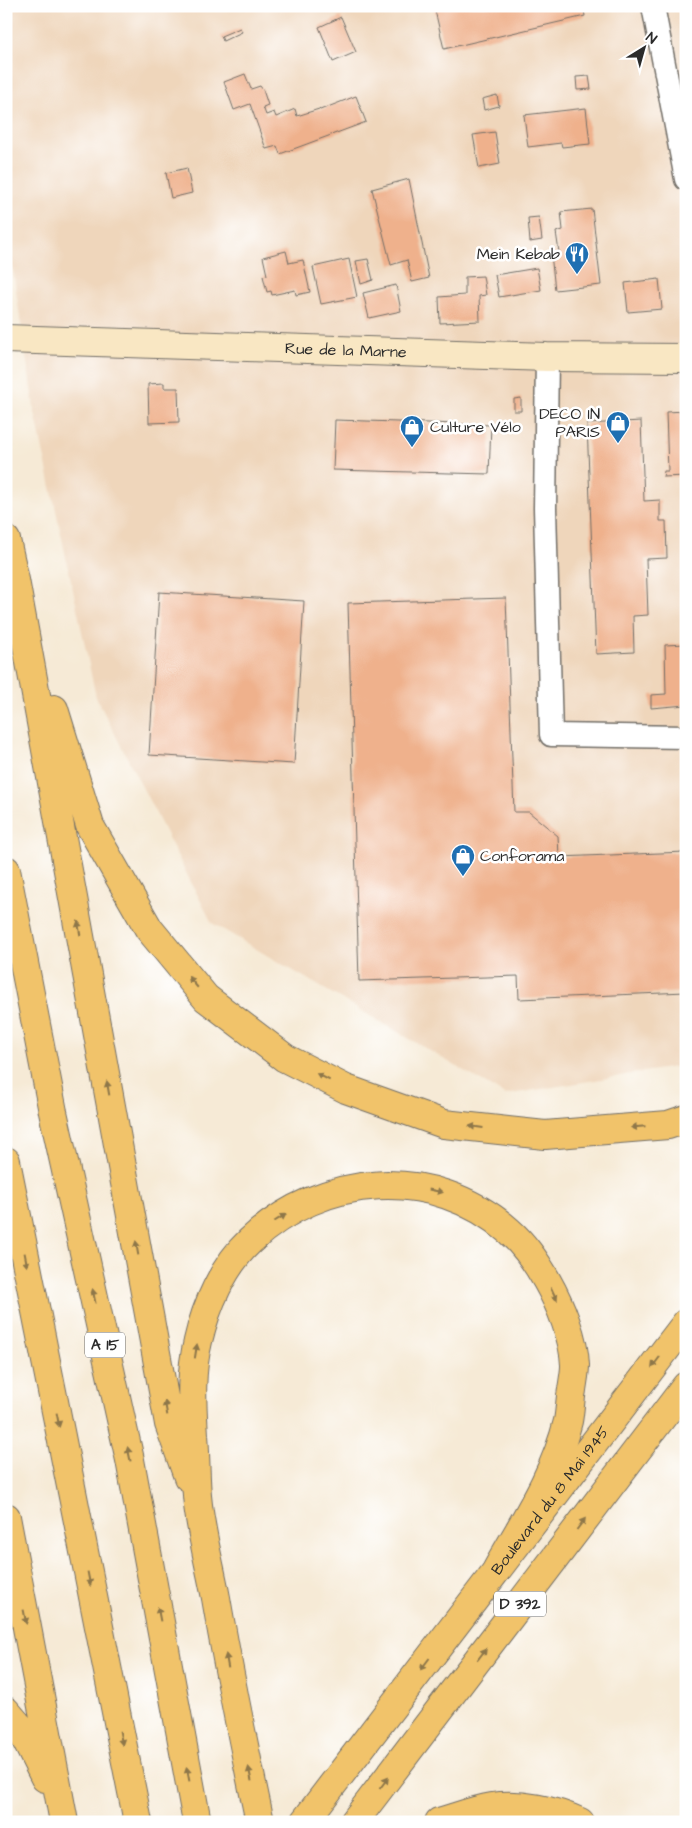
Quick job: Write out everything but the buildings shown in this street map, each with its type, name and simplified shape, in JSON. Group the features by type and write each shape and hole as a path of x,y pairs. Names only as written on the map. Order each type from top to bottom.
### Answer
{"main road":[{"path":"6,540 15,580 169,1424 198,1504"},
{"path":"15,580 90,826 149,930 206,998 285,1058 346,1089 444,1124 545,1135 668,1125 686,1119"},
{"name":"A 15","path":"6,870 54,1112 130,1460 197,1822"},
{"path":"6,1161 138,1822"},
{"path":"260,1822 236,1708 198,1504 191,1384 198,1342 209,1304 229,1268 248,1242 278,1218 308,1202 342,1190 378,1184 412,1186 447,1194 479,1210 510,1231 535,1259 554,1294 567,1327 575,1364 568,1419 549,1476 497,1570"},
{"name":"Boulevard du 8 Mai 1945","path":"304,1822 686,1323"},
{"name":"D 392","path":"354,1822 686,1386"},
{"path":"6,1517 64,1822"},
{"path":"6,1711 19,1726 31,1746 64,1822"},
{"path":"438,1822 492,1807 519,1807 553,1812 580,1822"}],"street":[{"path":"653,6 686,179"},
{"name":"Rue de la Marne","path":"6,339 547,357 686,358"},
{"path":"547,357 546,535 551,735 686,737"}],"shaded area":[{"path":"6,6 686,6 686,1065 505,1095 212,923 96,697 34,408 6,226"}],"place":[{"name":"Mein Kebab","path":"577,275"},
{"name":"DECO IN PARIS","path":"618,444"},
{"name":"Culture Vélo","path":"412,448"},
{"name":"Conforama","path":"463,877"}]}
